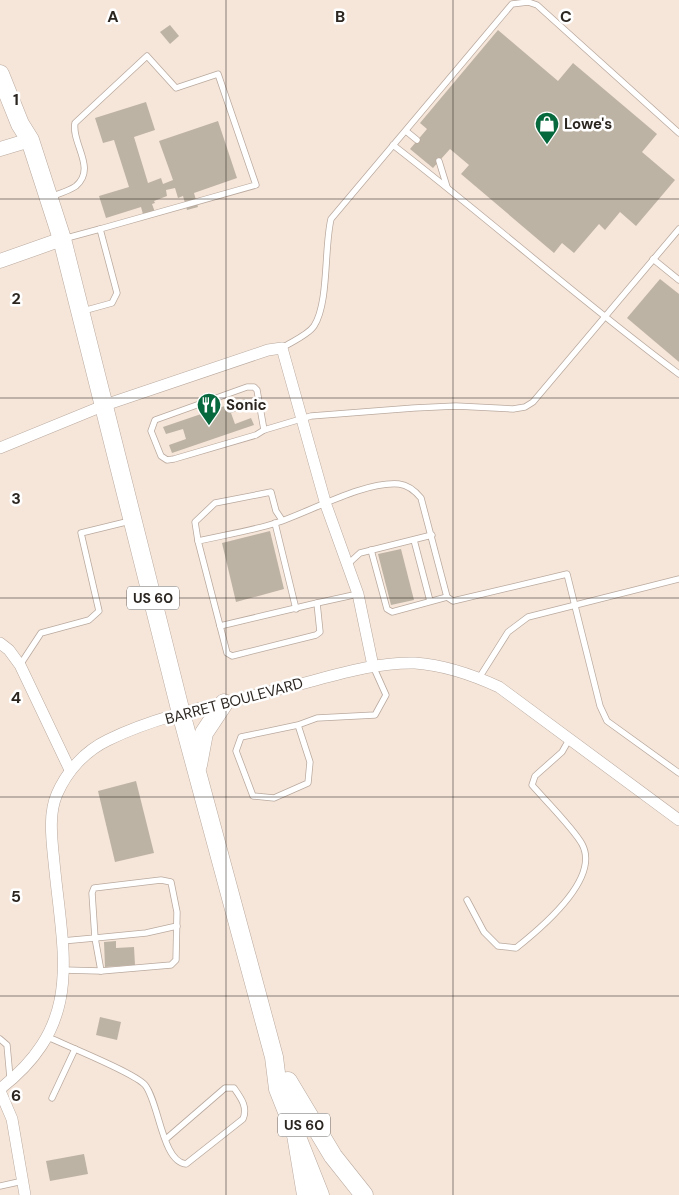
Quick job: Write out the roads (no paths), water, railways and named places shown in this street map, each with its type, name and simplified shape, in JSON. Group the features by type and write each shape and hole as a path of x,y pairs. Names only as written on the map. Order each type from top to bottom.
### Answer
{"main road":[{"name":"US 60","path":"0,74 20,124 30,140 62,239 105,405 180,713 274,1056 278,1089 320,1195"},
{"path":"197,773 204,733 224,703"},
{"name":"US 60","path":"274,1056 288,1080 331,1195"},
{"path":"288,1080 333,1156 364,1195"},
{"path":"295,1129 306,1195"}],"street":[{"path":"0,149 30,140"},
{"path":"0,261 62,239"},
{"path":"0,448 105,405 268,350 282,348 326,505 358,594 373,666"},
{"path":"0,643 9,650 20,665 70,770"},
{"name":"BARRET BOULEVARD","path":"0,1090 34,1058 48,1037 61,1000 62,941 52,823 55,797 70,770 84,756 107,740 180,713 373,666 427,664 478,678 499,687 679,820"},
{"path":"0,1090 12,1119 26,1195"}],"lane":[{"path":"282,348 313,326 322,301 327,234 331,219 512,4 528,2 537,5 679,133"},
{"path":"49,198 76,186 83,174 85,164 74,130 75,122 147,56 176,88 218,74 256,185 62,239"},
{"path":"406,131 417,140"},
{"path":"393,146 447,187 603,317 679,374"},
{"path":"439,161 447,187"},
{"path":"81,312 112,303 117,293 100,229"},
{"path":"264,430 257,390 254,387 247,387 155,420 151,431 161,456 167,460 246,437 301,418 414,408 456,406 513,409 525,407 532,402 679,229"},
{"path":"653,259 679,280"},
{"path":"198,541 275,523 326,505 342,497 383,485 401,484 414,491 421,498 432,535 446,596 453,602 567,574 600,706 607,721 679,773"},
{"path":"282,520 276,511 271,492 215,503 194,522 227,653 232,656 316,636 320,632 317,603"},
{"path":"20,665 41,634 88,620 99,611 81,533 133,520"},
{"path":"275,523 296,609"},
{"path":"348,564 360,553 432,535"},
{"path":"414,540 430,601"},
{"path":"370,550 387,609 392,612 446,596"},
{"path":"478,678 502,640 516,625 528,616 679,579"},
{"path":"220,626 358,594"},
{"path":"298,725 310,762 308,783 274,798 253,796 236,751 241,736 298,725 317,718 375,715 386,695 373,666"},
{"path":"467,900 484,932 498,946 516,948 559,909 578,883 586,865 583,844 532,785 535,776 562,752 570,738"},
{"path":"63,970 101,971 171,965 176,960 178,912 171,882 161,880 94,888 92,893 95,938 101,971"},
{"path":"62,941 146,933 177,926"},
{"path":"48,1037 130,1075 146,1086 166,1139 177,1162 186,1164 243,1119 245,1110 243,1101 234,1088 225,1088 166,1139"},
{"path":"0,1039 7,1045 11,1081"},
{"path":"52,1098 74,1049"},
{"path":"0,1186 23,1181"}],"place":[{"name":"Lowe's","path":"547,145"},
{"name":"Sonic","path":"209,426"}]}
